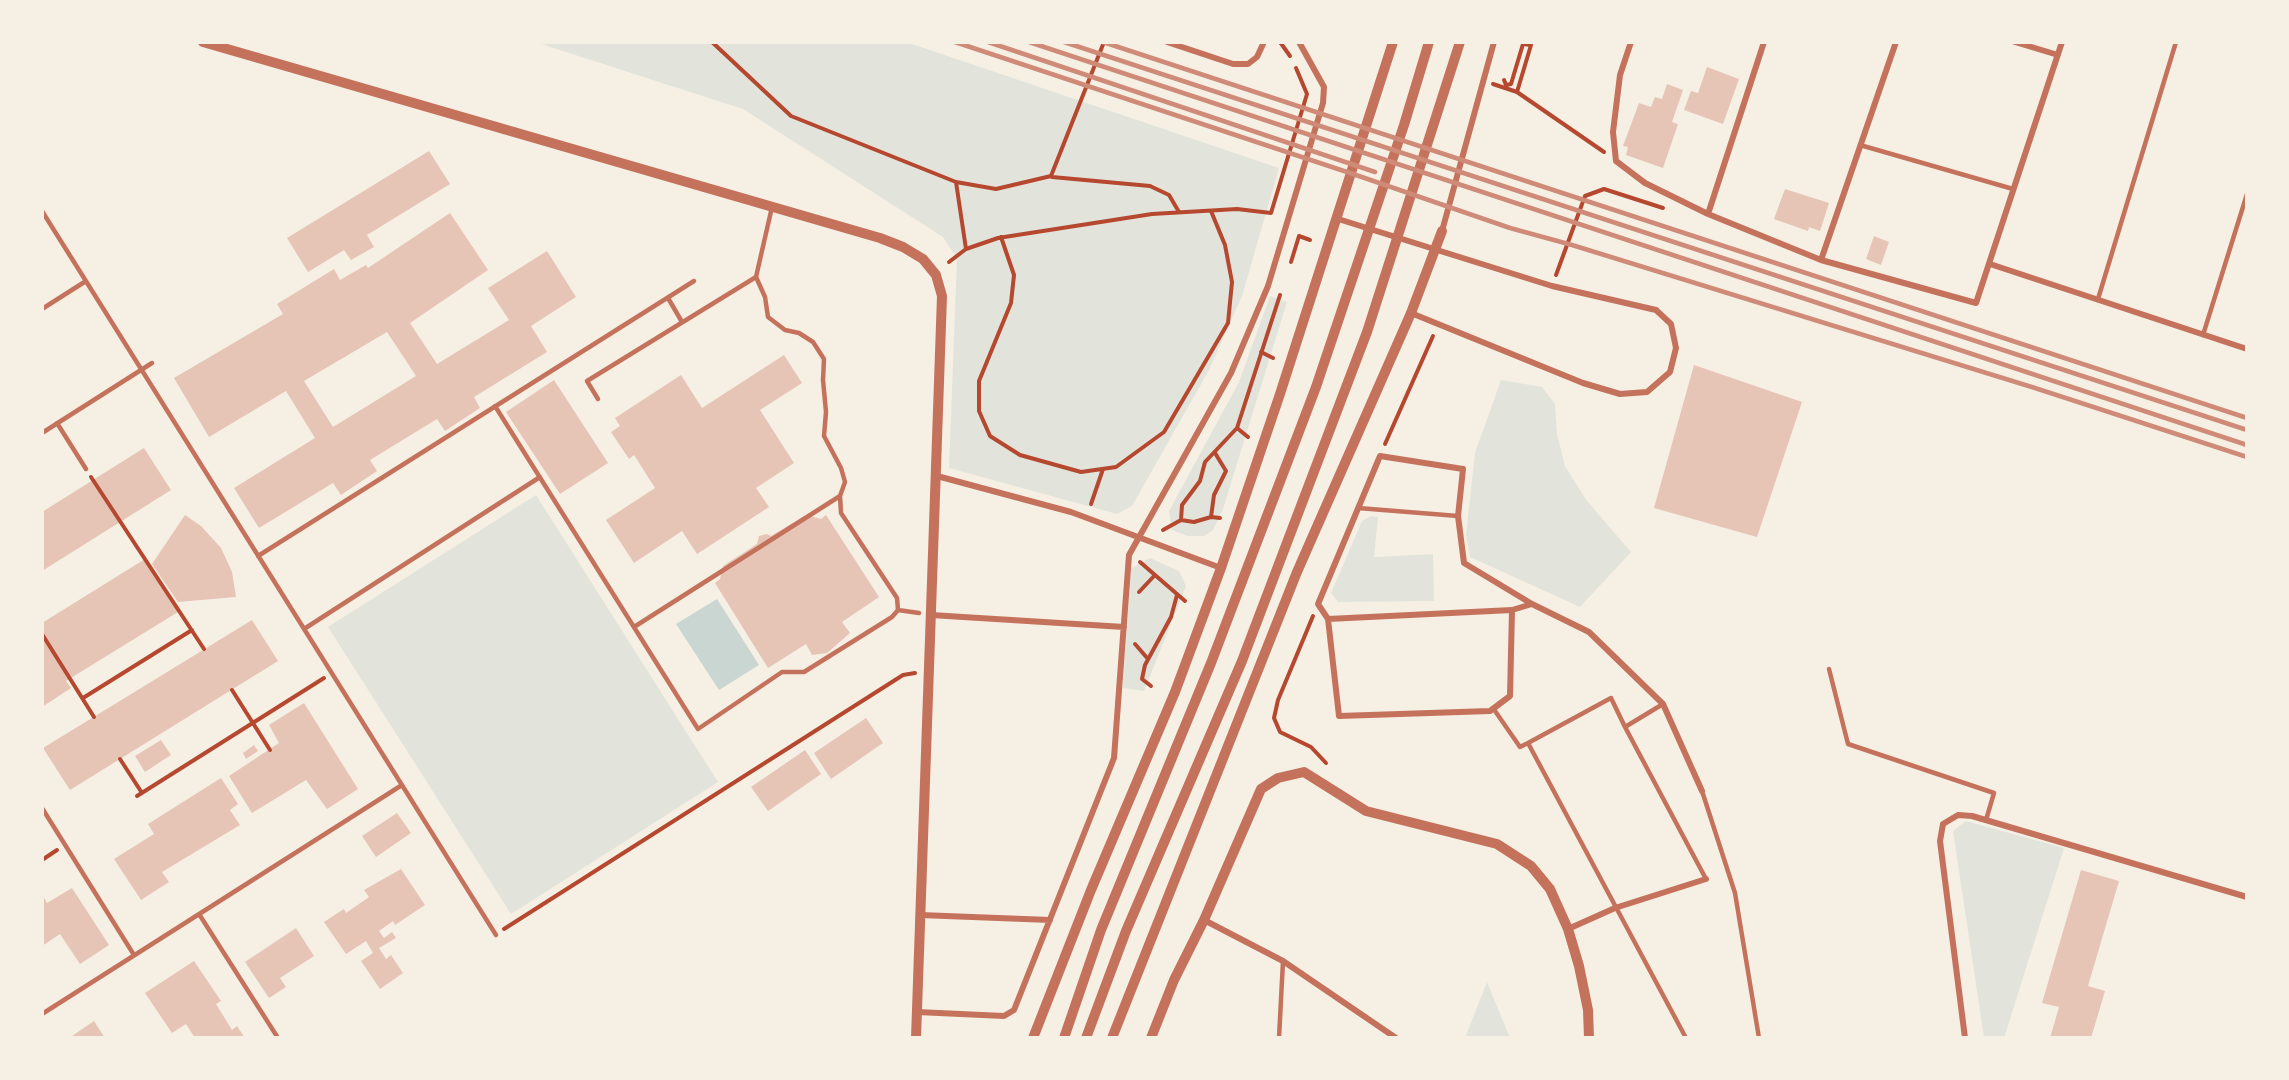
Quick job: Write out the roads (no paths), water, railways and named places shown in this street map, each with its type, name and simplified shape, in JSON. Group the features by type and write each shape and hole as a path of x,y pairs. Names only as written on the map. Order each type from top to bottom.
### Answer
{"street":[{"path":"203,42 903,247 923,259 936,276 942,296 937,476 925,614 916,1038"},
{"path":"1167,42 1241,64 1248,64 1257,57 1264,42"},
{"path":"917,1012 1004,1016 1014,1010 1114,758 1129,555 1142,537 1231,373 1268,286 1323,103 1324,87 1299,42"},
{"path":"1033,1038 1091,890 1175,692 1221,568 1280,394 1393,42"},
{"path":"1064,1038 1101,930 1211,663 1317,387 1404,125 1429,42"},
{"path":"1086,1038 1125,931 1242,661 1367,332 1460,42"},
{"path":"1112,1038 1297,572 1411,313 1442,231 1494,42"},
{"path":"1631,42 1620,75 1613,132 1616,161 1645,183 1708,214 1821,260 1976,303 2062,42"},
{"path":"1708,214 1764,42"},
{"path":"1821,260 1896,42"},
{"path":"2015,42 2058,55"},
{"path":"1335,218 1552,286 1656,310 1671,324 1676,348 1670,372 1647,392 1620,394 1583,383 1411,313"},
{"path":"1990,264 2247,349"},
{"path":"1512,610 1510,696 1490,711 1339,716 1328,619 1318,604 1380,456 1463,469 1458,516 1464,563 1532,604 1589,632 1663,704 1702,791"},
{"path":"937,476 1071,512 1221,568"},
{"path":"1328,619 1512,610 1532,604"},
{"path":"925,614 1124,627"},
{"path":"1151,1038 1174,980 1204,920 1261,789 1278,778 1304,772 1319,779 1344,799 1366,811 1497,844 1531,866 1550,889 1568,929 1580,966 1588,1010 1589,1038"},
{"path":"1965,1038 1940,841 1943,824 1958,815 1986,820 2247,897"},
{"path":"1568,929 1615,908 1706,879"},
{"path":"920,915 1050,920"},
{"path":"1204,920 1283,961 1396,1038"}],"lane":[{"path":"2098,299 2176,42"},
{"path":"1860,145 2013,189"},
{"path":"2203,335 2247,194"},
{"path":"495,406 698,729 782,672 804,672 892,617 898,610 897,598 841,513 840,496 845,482 824,436 826,412 824,359 813,342 800,333 785,330 768,317 765,297 756,277 772,207"},
{"path":"42,211 496,935"},
{"path":"598,399 587,381 756,277"},
{"path":"42,309 86,281"},
{"path":"258,556 694,281"},
{"path":"668,298 682,322"},
{"path":"42,433 152,363"},
{"path":"57,423 86,469"},
{"path":"304,629 540,477"},
{"path":"634,627 840,496"},
{"path":"1358,508 1458,516"},
{"path":"898,610 925,614"},
{"path":"1829,669 1848,744 1994,793 1986,820"},
{"path":"1493,708 1520,747 1611,699 1706,879"},
{"path":"1625,727 1663,704"},
{"path":"1528,743 1686,1038"},
{"path":"42,1014 402,785"},
{"path":"1702,791 1735,893 1759,1038"},
{"path":"42,808 134,955"},
{"path":"199,914 278,1038"},
{"path":"1279,1038 1283,961"}],"railway":[{"path":"955,42 1510,228 1572,245 2035,388 2247,457"},
{"path":"988,42 1375,172"},
{"path":"1029,42 2247,445"},
{"path":"1064,42 2247,430"},
{"path":"1103,42 2247,418"}]}
